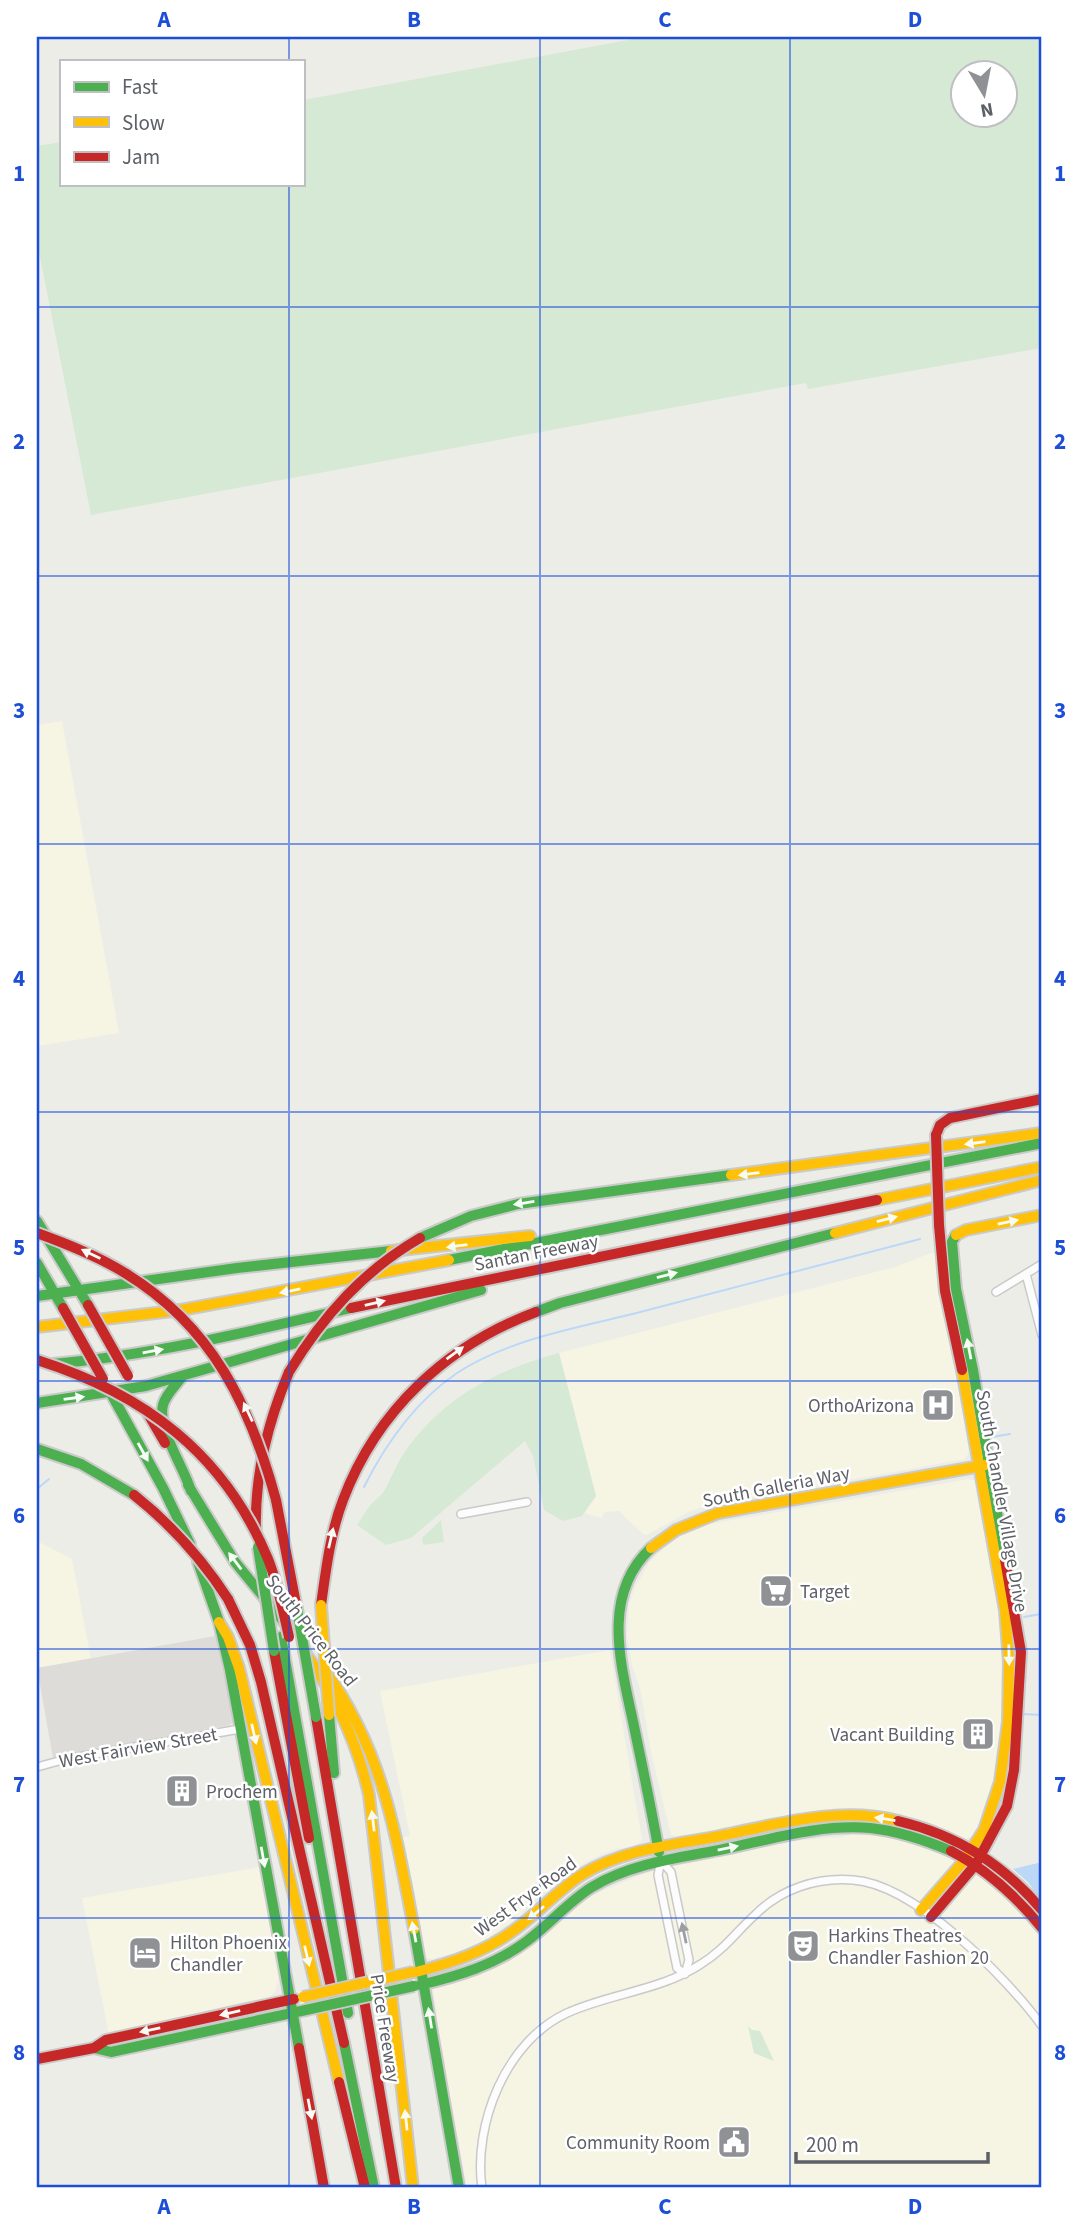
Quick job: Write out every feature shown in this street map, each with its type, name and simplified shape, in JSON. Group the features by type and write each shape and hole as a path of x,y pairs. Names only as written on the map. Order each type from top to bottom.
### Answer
{"main road":[{"name":"South Chandler Village Drive","path":"985,1466 945,1291 939,1225 936,1135 940,1125 946,1120 1042,1099"},
{"path":"351,2070 345,2022 274,1651 254,1509 259,1466 270,1422 289,1372 312,1334 342,1298 380,1264 421,1238 471,1216 518,1204 1042,1133"},
{"name":"Santan Freeway","path":"37,1327 111,1320 250,1298 1042,1143"},
{"name":"Santan Freeway","path":"37,1363 74,1362 135,1354 235,1335 417,1293 1042,1167"},
{"path":"343,1872 321,1605 328,1547 343,1496 370,1443 394,1410 424,1378 478,1338 518,1317 560,1303 1042,1180"},
{"path":"939,1225 956,1235 966,1230 1042,1214"},
{"name":"South Price Road","path":"37,1221 88,1305 191,1491 235,1562 332,1679 376,1762 394,1821 419,1985 459,2188"},
{"path":"37,1296 237,1268 438,1248 646,1222"},
{"path":"37,1233 92,1254 136,1280 167,1303 199,1335 225,1369 250,1415 264,1451 276,1500 343,1872"},
{"name":"South Chandler Village Drive","path":"926,1913 974,1856 1007,1806 1012,1790 1021,1653 985,1466 954,1277 952,1242 956,1235"},
{"path":"37,1402 134,1388 458,1295 628,1257 693,1238"},
{"path":"37,1263 182,1524 219,1622 324,2188"},
{"path":"37,1363 91,1384 122,1400 177,1440 207,1471 232,1504 251,1538 273,1593 285,1637 363,2034 374,2065"},
{"path":"185,1374 169,1390 161,1410 165,1430 187,1472 191,1491"},
{"path":"37,1449 81,1464 134,1496 168,1523 195,1551 228,1599 250,1645 261,1682 351,2070"},
{"name":"South Galleria Way","path":"661,1861 618,1634 623,1594 633,1571 647,1551 675,1528 718,1513 985,1466"},
{"path":"278,1615 337,1699 363,1767 375,1837 414,2188"},
{"path":"219,1622 228,1637 239,1668 365,2188"},
{"path":"285,1637 350,2027 351,2070"},
{"name":"West Frye Road","path":"37,2059 94,2048 110,2052 289,2000 417,1971 467,1956 504,1938 594,1867 628,1854 659,1847 789,1822 845,1815 915,1825 941,1834 974,1856"},
{"name":"West Frye Road","path":"208,2024 306,2010 466,1974 498,1960 526,1942 592,1887 618,1874 661,1861 806,1832 851,1828 910,1834 974,1856"},
{"path":"974,1856 1019,1884 1042,1910"},
{"path":"974,1856 1009,1889 1042,1928"},
{"name":"Price Freeway","path":"343,1872 396,2188"},
{"name":"Price Freeway","path":"351,2070 374,2188"}],"street":[{"path":"996,1292 1042,1264"},
{"path":"1026,1274 1042,1335"},
{"path":"461,1514 527,1502"},
{"name":"West Fairview Street","path":"37,1767 66,1759 240,1729"},
{"name":"South Galleria Way","path":"661,1861 671,1872 689,1960 685,1974 677,1968 658,1875 661,1861"},
{"path":"482,2188 482,2134 492,2102 503,2078 536,2036 552,2021 571,2011 656,1986 685,1974 720,1951 764,1907 794,1889 816,1882 868,1882 888,1889 926,1913 982,1959 1019,1996 1042,2026"}],"shaded area":[{"path":"62,721 119,1033 37,1046 37,725"},
{"path":"937,1253 953,1347 969,1452 965,1459 707,1506 690,1511 647,1535 619,1511 604,1512 602,1518 584,1513 596,1496 559,1353 895,1267"},
{"path":"969,1479 976,1481 979,1491 999,1601 1005,1663 996,1782 991,1801 972,1837 963,1839 906,1818 871,1811 842,1811 671,1835 627,1636 629,1605 634,1589 649,1563 679,1537 709,1524"},
{"path":"37,1541 72,1559 91,1659 37,1668"},
{"path":"215,1636 234,1720 230,1725 53,1758 37,1668"},
{"path":"610,1650 642,1840 636,1846 600,1855 572,1870 528,1905 520,1916 485,1940 455,1953 431,1959 424,1957 412,1878 406,1870 400,1838 410,1836 380,1691"},
{"path":"860,1831 880,1833 940,1853 978,1871 1007,1893 1042,1936 1042,2188 467,2188 448,2104 433,1986 529,1944 590,1896 641,1875 681,1862 747,1848 785,1841 842,1837"},
{"path":"260,1867 278,1978 276,1990 272,1995 260,2001 243,2002 206,2014 109,2035 82,1898"}],"green space":[{"path":"644,37 1042,37 1042,348 808,389 806,383 91,515 37,242 37,146 60,142 60,186 304,186 304,100"},
{"path":"559,1353 596,1496 582,1516 563,1521 544,1510 533,1456 525,1441 411,1538 386,1545 357,1525 384,1491 398,1462 419,1433 453,1401 513,1368"},
{"path":"441,1520 444,1542 423,1545 422,1538"},
{"path":"748,2026 752,2030 760,2031 774,2061 754,2053"}],"water":[{"path":"1042,1862 1042,1902 1028,1882 1013,1869"}],"waterway":[{"path":"364,1487 392,1439 428,1396 457,1373 501,1350 550,1334 920,1239"},
{"path":"992,1437 1010,1434"},
{"path":"37,1489 49,1479"},
{"path":"1024,1617 1041,1614"},
{"path":"1023,1714 1042,1715"}],"traffic: fast":[{"path":"449,1260 1042,1143"},
{"path":"420,1238 471,1216 518,1204 731,1175"},
{"path":"37,1221 88,1305"},
{"path":"536,1312 560,1303 835,1233"},
{"path":"956,1235 952,1242 956,1289 973,1370 1004,1554"},
{"path":"37,1296 237,1268 391,1251"},
{"path":"37,1263 63,1308"},
{"path":"37,1403 146,1386 481,1290"},
{"path":"52,1364 128,1355 351,1308"},
{"path":"182,1377 166,1397 162,1415 167,1436 191,1491"},
{"path":"108,1388 163,1488 190,1544"},
{"path":"37,1449 81,1464 134,1495"},
{"path":"188,1485 235,1562 285,1623"},
{"path":"258,1547 274,1651"},
{"path":"651,1548 634,1568 624,1590 619,1613 619,1638 621,1662 659,1852"},
{"path":"198,1562 219,1622 230,1670 299,2048"},
{"path":"297,1609 316,1717"},
{"path":"281,1637 348,2013"},
{"path":"329,1715 334,1773"},
{"path":"420,1985 462,1973 502,1957 527,1941 592,1887 623,1872 656,1862 796,1833 851,1827 902,1834 951,1851"},
{"path":"414,1929 459,2188"},
{"path":"306,2010 414,1986"},
{"path":"94,2048 111,2052 306,2010"},
{"path":"344,2043 374,2188"}],"traffic: slow":[{"path":"731,1175 1042,1133"},
{"path":"877,1200 1042,1167"},
{"path":"835,1233 1042,1180"},
{"path":"956,1235 966,1230 1042,1215"},
{"path":"391,1251 530,1236"},
{"path":"37,1327 181,1310 449,1260"},
{"path":"921,1910 963,1862 984,1830 1000,1782 1008,1722 1009,1662 1005,1610 962,1370"},
{"path":"651,1548 676,1530 718,1513 986,1465"},
{"path":"321,1605 329,1715"},
{"path":"219,1622 228,1637 239,1668 339,2082"},
{"path":"304,1651 344,1720 369,1795 413,2188"},
{"path":"325,1670 345,1701 374,1763 393,1826 414,1929"},
{"path":"416,1972 456,1960 494,1943 517,1928 583,1874 632,1853 809,1818 853,1815 898,1821"},
{"path":"303,1997 413,1972"}],"traffic: jam":[{"path":"936,1135 940,1125 950,1118 1042,1099"},
{"path":"936,1135 939,1225"},
{"path":"351,1308 877,1200"},
{"path":"939,1225 945,1291 962,1370"},
{"path":"37,1233 115,1267 155,1294 182,1317 204,1343 240,1400 266,1465 276,1500"},
{"path":"289,1372 316,1332 346,1296 380,1265 420,1238"},
{"path":"88,1305 128,1376"},
{"path":"63,1308 103,1379"},
{"path":"321,1605 329,1552 343,1500 357,1467 375,1437 419,1385 445,1362 473,1343 536,1312"},
{"path":"37,1360 76,1374 146,1410 204,1458 250,1521 268,1559 289,1637"},
{"path":"256,1533 257,1491 268,1431 289,1372"},
{"path":"147,1412 165,1443"},
{"path":"134,1495 186,1543 228,1599"},
{"path":"276,1500 297,1609"},
{"path":"931,1917 976,1864 1007,1806 1014,1770 1021,1652 1004,1554"},
{"path":"228,1599 250,1645 261,1682 344,2043"},
{"path":"274,1651 309,1838"},
{"path":"316,1717 396,2188"},
{"path":"898,1821 940,1834 978,1854 995,1865 1042,1910"},
{"path":"951,1851 1001,1885 1042,1928"},
{"path":"37,2059 94,2048 106,2040 294,1999"},
{"path":"299,2048 324,2188"},
{"path":"339,2082 365,2188"}],"place":[{"name":"OrthoArizona","path":"938,1405"},
{"name":"Target","path":"776,1591"},
{"name":"Vacant Building","path":"978,1734"},
{"name":"Prochem","path":"182,1791"},
{"name":"Harkins Theatres Chandler Fashion 20","path":"803,1946"},
{"name":"Hilton Phoenix Chandler","path":"145,1953"},
{"name":"Community Room","path":"734,2142"}]}
